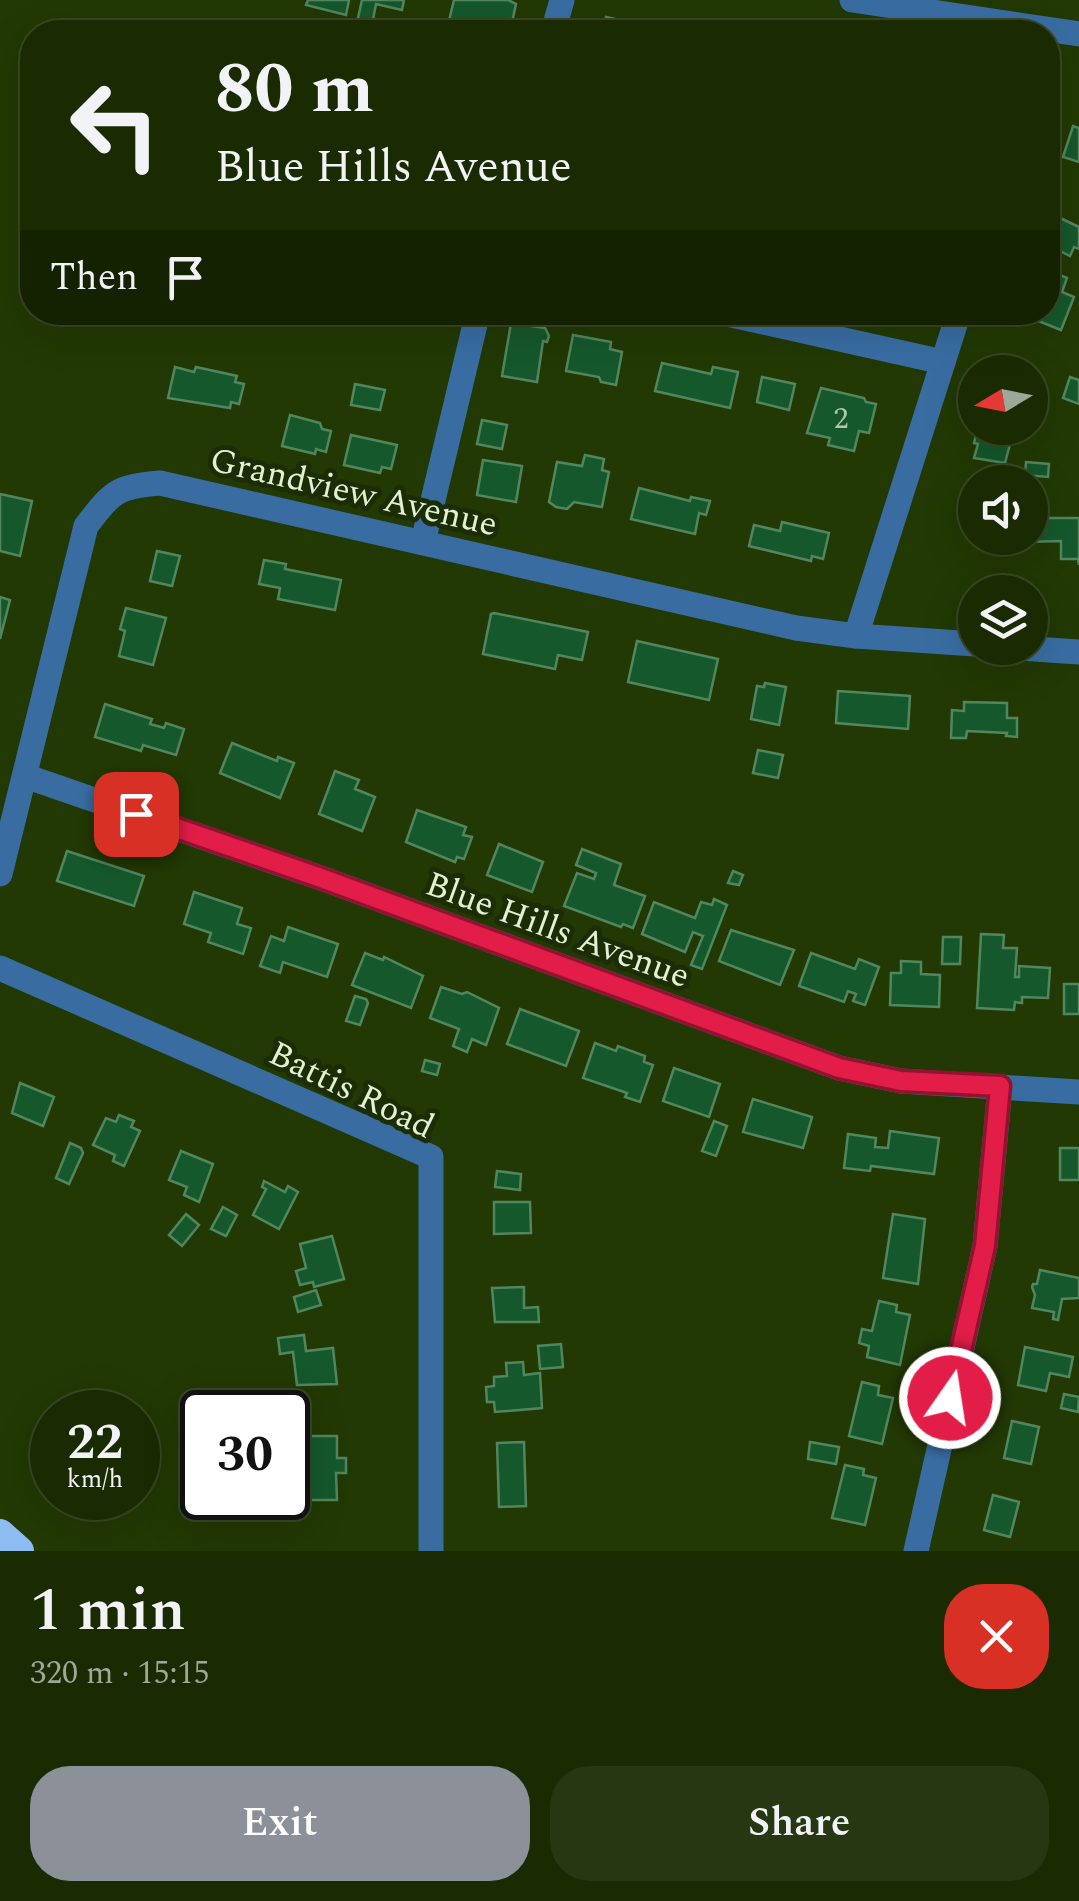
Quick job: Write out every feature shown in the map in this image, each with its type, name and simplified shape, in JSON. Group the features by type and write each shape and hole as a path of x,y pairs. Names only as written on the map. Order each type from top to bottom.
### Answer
{"highway":[{"path":"0,1534 19,1551"}],"street":[{"path":"852,0 968,20"},
{"path":"423,542 475,325"},
{"path":"776,325 943,362"},
{"path":"856,636 955,325"},
{"name":"Grandview Avenue","path":"0,874 86,526 103,504 126,486 160,483 796,628 958,643"},
{"path":"1048,650 1079,652"},
{"name":"Blue Hills Avenue","path":"25,776 321,878 839,1068 901,1081 1079,1092"},
{"name":"Battis Road","path":"0,968 431,1158 431,1551"},
{"path":"916,1551 985,1246 1000,1086"}],"building":[{"path":"308,0 349,0 346,15 306,5"},
{"path":"362,0 404,0 402,10 376,4 373,20 358,20"},
{"path":"454,0 508,0 516,4 513,20 449,20"},
{"path":"1073,126 1079,128 1079,162 1063,157"},
{"path":"1060,218 1079,227 1079,249 1074,247 1070,256 1060,251"},
{"path":"1060,275 1067,278 1062,292 1074,297 1061,330 1048,325 1060,325"},
{"path":"511,325 545,328 549,336 547,342 543,341 537,382 502,376"},
{"path":"573,335 611,342 610,349 622,352 616,385 601,382 599,377 566,371"},
{"path":"662,363 711,374 713,367 738,372 730,408 655,391"},
{"path":"175,367 194,372 196,367 237,376 235,382 244,384 239,404 231,402 230,408 168,398"},
{"path":"762,377 795,384 789,410 757,402"},
{"path":"1070,377 1079,380 1079,404 1063,398"},
{"path":"355,384 385,390 380,410 351,405"},
{"path":"821,388 876,404 869,433 859,431 854,451 828,445 830,438 807,433"},
{"path":"290,415 320,423 322,429 331,431 326,452 316,449 315,454 282,446"},
{"path":"482,420 507,425 502,449 477,444"},
{"path":"351,435 397,445 391,469 382,467 380,473 344,465"},
{"path":"978,445 1010,445 1005,463 974,458"},
{"path":"585,455 604,459 602,470 609,472 602,507 574,502 567,509 556,507 549,502 557,462 582,466"},
{"path":"483,460 522,466 516,502 477,495"},
{"path":"639,488 690,501 691,497 710,501 706,515 699,513 695,534 631,519"},
{"path":"0,494 32,501 20,556 0,551"},
{"path":"1048,518 1079,518 1079,565 1078,559 1061,559 1061,541 1048,541"},
{"path":"782,522 829,533 823,559 812,556 811,561 749,546 754,525 780,531"},
{"path":"157,551 180,556 172,586 150,581"},
{"path":"264,560 286,564 285,569 341,580 335,610 278,599 280,588 259,584"},
{"path":"0,597 10,600 0,639"},
{"path":"126,608 166,618 153,665 119,656"},
{"path":"494,613 588,632 582,660 558,655 555,669 483,654"},
{"path":"637,641 718,659 709,700 628,682"},
{"path":"765,683 786,687 779,725 751,719 757,686 764,687"},
{"path":"838,691 910,696 908,729 836,723"},
{"path":"964,702 1007,703 1007,718 1017,718 1017,737 967,731 966,738 951,738 952,710 964,711"},
{"path":"105,704 152,719 150,724 164,728 166,723 184,729 176,755 143,745 141,751 95,737"},
{"path":"232,743 277,761 278,757 294,763 280,798 220,773"},
{"path":"758,750 783,755 778,778 753,773"},
{"path":"335,771 359,780 355,789 375,797 362,831 319,814"},
{"path":"417,810 466,827 463,835 472,837 464,859 457,857 455,862 406,842"},
{"path":"499,844 543,862 532,892 487,875"},
{"path":"582,849 621,864 614,885 645,896 633,928 564,906 577,873 594,879 596,873 576,865"},
{"path":"67,851 144,876 134,906 57,881"},
{"path":"733,871 743,875 739,885 728,883"},
{"path":"194,892 242,908 237,924 251,928 243,954 208,942 211,933 184,924"},
{"path":"714,899 727,905 702,969 691,965 703,936 693,932 685,952 642,934 654,902 695,918 701,902 712,905"},
{"path":"288,927 338,944 327,977 283,962 280,973 260,966 271,936 284,941"},
{"path":"731,930 794,950 780,985 719,961"},
{"path":"981,934 1004,935 1003,948 1017,948 1015,977 1019,977 1019,966 1050,968 1048,998 1022,997 1022,1003 1015,1002 1014,1010 977,1008"},
{"path":"943,937 961,937 960,964 942,964"},
{"path":"365,953 383,960 384,957 423,976 411,1008 352,985"},
{"path":"811,953 855,969 859,959 879,967 865,1005 853,1001 856,994 848,991 844,1002 799,986"},
{"path":"901,961 921,962 921,974 940,975 939,1007 890,1005 891,973 901,973"},
{"path":"1064,984 1079,984 1079,1014 1064,1014"},
{"path":"441,987 467,992 499,1008 486,1045 472,1039 467,1052 453,1046 459,1029 430,1018"},
{"path":"355,996 368,1003 360,1025 346,1021"},
{"path":"520,1009 579,1031 566,1066 507,1044"},
{"path":"595,1043 645,1056 644,1062 653,1065 640,1102 625,1097 627,1093 583,1078"},
{"path":"425,1060 440,1064 437,1075 422,1071"},
{"path":"674,1068 720,1084 709,1117 663,1101"},
{"path":"20,1083 54,1097 43,1126 12,1113"},
{"path":"753,1099 812,1117 803,1148 743,1132"},
{"path":"119,1115 134,1121 131,1127 140,1131 124,1166 113,1161 115,1155 93,1145 106,1118 116,1122"},
{"path":"714,1121 727,1126 716,1156 702,1151"},
{"path":"890,1131 939,1138 934,1174 871,1166 870,1171 844,1168 848,1134 876,1138 875,1147 888,1148"},
{"path":"70,1143 83,1153 69,1184 56,1178"},
{"path":"1060,1148 1079,1148 1079,1180 1060,1180"},
{"path":"181,1151 213,1164 199,1202 184,1195 187,1187 169,1180"},
{"path":"497,1171 521,1174 520,1190 495,1187"},
{"path":"264,1181 285,1192 288,1186 298,1192 279,1229 253,1215 266,1189 262,1187"},
{"path":"494,1202 530,1202 531,1233 494,1234"},
{"path":"223,1207 237,1215 226,1236 211,1229"},
{"path":"186,1214 199,1225 182,1246 169,1235"},
{"path":"893,1214 925,1219 918,1284 883,1278"},
{"path":"332,1236 344,1279 314,1287 313,1282 300,1285 296,1271 306,1268 300,1244"},
{"path":"1040,1270 1079,1278 1079,1298 1062,1299 1058,1320 1053,1319 1054,1312 1032,1308 1032,1287 1037,1284"},
{"path":"524,1287 524,1308 538,1307 539,1322 495,1322 492,1288"},
{"path":"316,1290 321,1305 298,1312 294,1297"},
{"path":"879,1301 897,1305 896,1312 910,1315 900,1365 867,1357 869,1346 859,1343 862,1329 872,1331"},
{"path":"304,1335 306,1351 333,1348 337,1384 297,1385 293,1352 280,1354 278,1338"},
{"path":"561,1344 563,1367 540,1369 538,1346"},
{"path":"1025,1347 1073,1357 1069,1377 1050,1373 1046,1391 1018,1385"},
{"path":"523,1362 524,1375 540,1373 542,1408 495,1412 494,1402 487,1402 486,1387 494,1386 494,1377 507,1376 506,1363"},
{"path":"862,1382 879,1386 878,1395 893,1398 882,1444 849,1436"},
{"path":"1064,1394 1079,1397 1078,1412 1061,1408"},
{"path":"1012,1421 1039,1427 1031,1464 1004,1458"},
{"path":"310,1436 337,1436 337,1458 346,1458 346,1473 336,1473 337,1500 310,1500"},
{"path":"524,1442 526,1506 499,1507 497,1443"},
{"path":"810,1442 839,1447 836,1464 808,1459"},
{"path":"845,1465 864,1469 863,1475 876,1478 865,1525 832,1518"},
{"path":"993,1495 1019,1502 1010,1537 984,1530"}],"route":[{"path":"136,814 839,1068 901,1081 1000,1086 985,1246 950,1398"}]}
